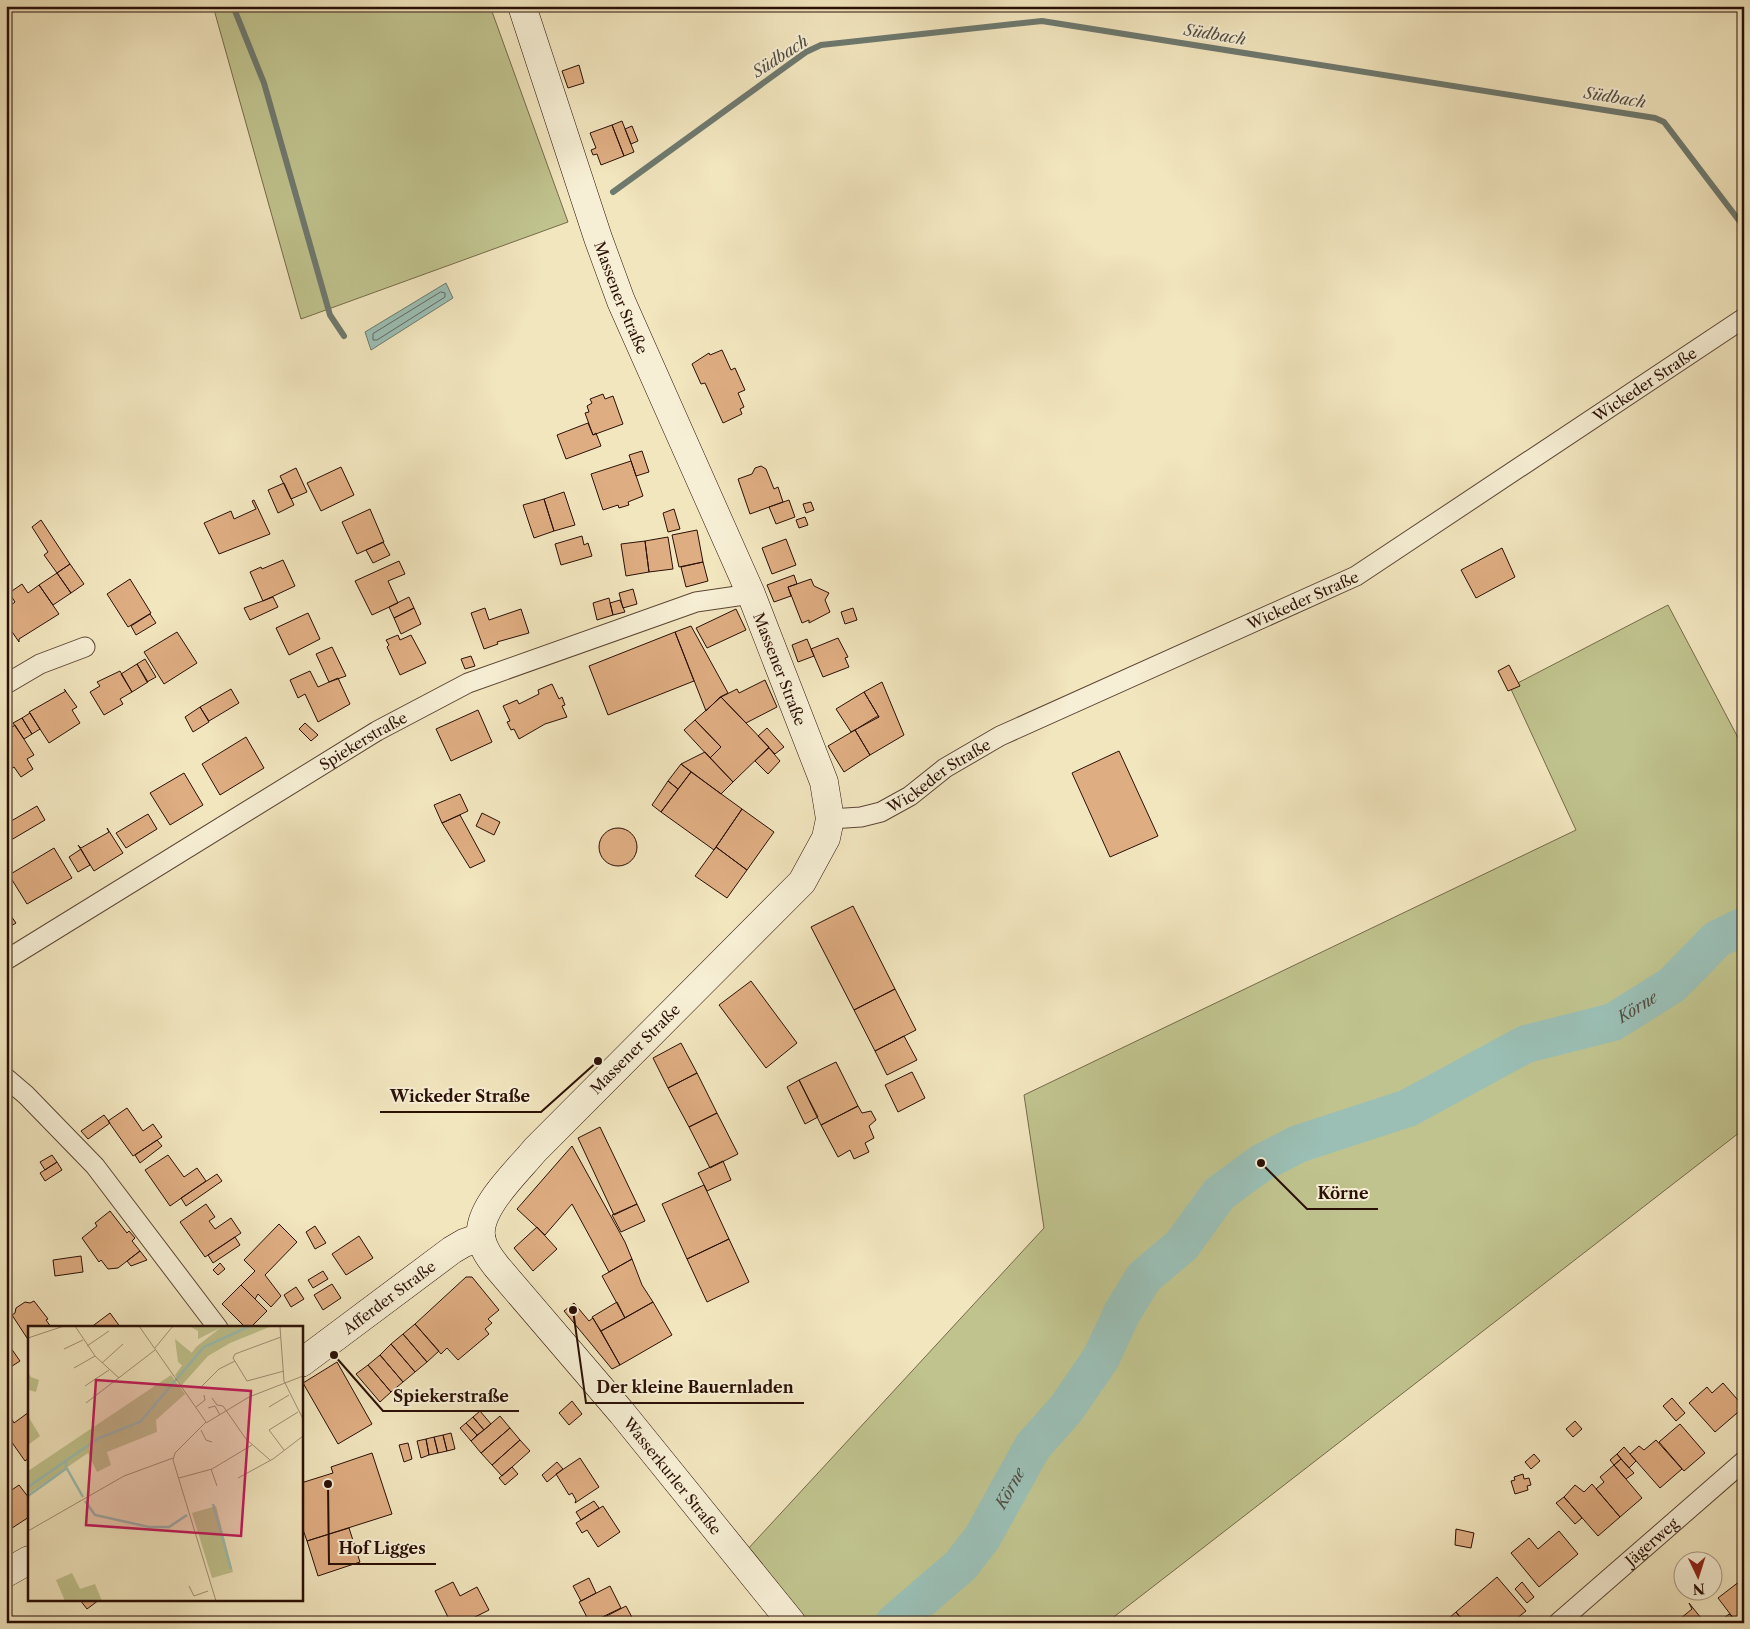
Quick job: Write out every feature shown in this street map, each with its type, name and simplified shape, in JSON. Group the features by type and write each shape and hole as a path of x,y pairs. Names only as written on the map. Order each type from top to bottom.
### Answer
{"main road":[{"name":"Massener Straße","path":"481,1237 482,1219 496,1196 535,1150 802,882 826,838 830,819 824,782 751,594 621,301 598,238 522,6"},
{"name":"Afferder Straße","path":"302,1362 452,1250 481,1237"},
{"name":"Wasserkurler Straße","path":"481,1237 488,1256 622,1413 792,1623"},
{"path":"6,1573 28,1561"}],"street":[{"name":"Wickeder Straße","path":"830,819 861,817 881,812 910,796 945,768 1000,736 1356,576 1744,318"},
{"name":"Spiekerstraße","path":"6,960 369,736 468,683 696,602 751,594"},
{"path":"6,684 40,664 85,647"},
{"path":"6,1078 26,1094 95,1166 216,1326"},
{"name":"Jägerweg","path":"1558,1623 1744,1461"}],"green space":[{"path":"213,6 490,6 568,222 301,319"},
{"path":"1668,605 1744,749 1744,1129 1106,1623 806,1623 746,1551 1044,1228 1024,1095 1576,830 1510,687"}],"water":[{"path":"446,283 453,298 371,350 365,332"}],"building":[{"path":"579,65 584,83 568,88 562,71"},
{"path":"622,121 634,152 624,156 612,125"},
{"path":"612,125 624,156 601,165 597,154 593,155 591,150 596,148 590,133"},
{"path":"632,126 638,141 631,144 625,129"},
{"path":"722,350 731,370 735,368 745,390 738,393 744,407 740,409 742,414 723,423 705,383 701,384 692,364 709,353 710,355"},
{"path":"603,394 605,399 613,396 623,424 593,435 585,413 589,412 587,406 592,403 590,399"},
{"path":"588,423 593,435 596,433 601,446 566,459 557,435"},
{"path":"642,451 649,472 636,476 629,455"},
{"path":"631,461 643,496 628,502 629,505 619,508 618,505 603,510 591,474"},
{"path":"761,466 766,469 774,489 778,487 783,502 750,514 738,479 752,474 755,468"},
{"path":"341,467 354,495 321,511 307,483"},
{"path":"296,468 307,492 291,499 280,476"},
{"path":"284,483 294,505 278,513 268,490"},
{"path":"564,492 575,525 554,531 544,499"},
{"path":"544,499 554,531 534,538 523,505"},
{"path":"254,500 270,534 219,554 204,523 231,511 234,519 256,509 252,501"},
{"path":"789,500 795,517 776,524 769,507"},
{"path":"811,502 814,510 806,513 803,504"},
{"path":"370,509 384,542 357,554 342,522"},
{"path":"674,509 680,529 668,532 663,513"},
{"path":"805,517 808,525 799,528 796,520"},
{"path":"41,520 70,564 57,573 44,555 48,552 32,527"},
{"path":"697,530 703,562 679,567 672,535"},
{"path":"582,536 584,545 588,543 592,556 561,565 555,544"},
{"path":"668,537 673,569 649,572 645,541"},
{"path":"786,539 796,565 772,574 762,548"},
{"path":"645,541 649,572 626,576 621,544"},
{"path":"383,542 390,555 373,563 366,550"},
{"path":"1502,548 1515,577 1476,598 1461,570"},
{"path":"283,560 295,586 263,601 250,572"},
{"path":"399,561 405,574 388,581 398,603 372,615 355,581"},
{"path":"703,562 708,581 686,587 681,567"},
{"path":"70,564 84,584 71,593 57,573"},
{"path":"57,573 71,593 53,605 39,585"},
{"path":"794,575 797,584 788,587 791,596 774,602 767,585"},
{"path":"130,579 151,613 128,627 107,594"},
{"path":"811,579 814,586 829,593 825,600 830,612 809,623 809,620 802,623 788,587"},
{"path":"22,584 28,593 39,585 59,614 19,639 19,642 6,623 6,609 15,602 9,593"},
{"path":"633,589 637,604 623,608 619,593"},
{"path":"273,597 278,607 250,620 244,608"},
{"path":"409,597 414,608 394,618 389,607"},
{"path":"609,598 613,615 597,620 593,603"},
{"path":"620,600 625,612 613,615 610,603"},
{"path":"414,608 421,624 401,634 394,618"},
{"path":"485,608 489,620 521,609 529,633 497,642 498,644 484,649 471,613"},
{"path":"853,608 857,620 845,624 841,612"},
{"path":"736,609 746,630 707,648 696,628"},
{"path":"308,613 320,639 289,655 276,628"},
{"path":"150,614 156,623 136,635 131,626"},
{"path":"691,626 728,693 720,697 706,711 675,632"},
{"path":"177,632 197,663 164,684 144,652"},
{"path":"675,632 694,681 608,715 589,666"},
{"path":"398,635 400,640 411,635 426,663 400,675 387,647 389,645 386,640"},
{"path":"838,638 848,657 845,658 849,667 823,677 811,649"},
{"path":"807,639 814,656 798,662 792,645"},
{"path":"332,647 346,676 329,682 316,654"},
{"path":"471,656 475,666 465,669 461,659"},
{"path":"145,659 156,677 147,682 137,664"},
{"path":"137,664 148,682 132,692 121,674"},
{"path":"1509,665 1520,686 1508,691 1498,671"},
{"path":"120,671 132,692 120,699 123,704 104,715 90,692 100,686 97,682"},
{"path":"310,671 318,687 338,678 350,704 318,722 305,694 298,698 290,680"},
{"path":"765,680 777,707 746,723 721,697 737,689 739,693"},
{"path":"882,682 904,735 870,755 855,730 879,717 864,692"},
{"path":"552,684 559,699 562,697 565,705 562,706 567,717 545,724 519,739 514,729 511,730 507,722 510,721 503,706 517,700 519,704 539,694 538,690"},
{"path":"231,689 239,703 209,721 200,707"},
{"path":"66,691 77,707 72,710 80,723 49,743 29,712"},
{"path":"864,692 879,717 851,732 836,709"},
{"path":"721,697 769,747 733,782 710,758 721,747 695,720"},
{"path":"200,707 209,722 193,732 185,717"},
{"path":"478,710 492,742 451,761 436,729"},
{"path":"30,713 40,729 32,734 22,718"},
{"path":"22,718 32,734 24,739 13,723"},
{"path":"695,720 721,747 710,758 684,730"},
{"path":"305,723 318,735 311,741 299,729"},
{"path":"15,725 34,755 27,759 33,769 21,777 14,767 6,772 6,731"},
{"path":"767,728 784,747 775,754 758,736"},
{"path":"855,730 870,755 844,772 828,746"},
{"path":"246,737 264,768 220,795 202,764"},
{"path":"769,748 780,761 768,774 755,761"},
{"path":"1119,751 1158,836 1110,857 1072,773"},
{"path":"705,752 733,782 721,794 681,764"},
{"path":"681,764 691,772 678,789 668,781"},
{"path":"691,772 742,809 714,850 661,812"},
{"path":"184,773 203,805 170,825 150,793"},
{"path":"668,781 678,789 661,812 652,805"},
{"path":"460,794 468,811 442,823 434,805"},
{"path":"37,806 45,820 6,843 6,824"},
{"path":"742,809 774,832 747,870 716,847"},
{"path":"482,813 500,822 494,835 476,826"},
{"path":"148,814 157,829 126,848 116,833"},
{"path":"460,815 485,861 470,868 442,823"},
{"path":"107,828 123,853 94,871 78,845 81,848 109,832"},
{"path":"618,828 631,834 637,847 631,860 618,866 605,860 599,847 605,834"},
{"path":"716,847 747,870 727,898 695,876"},
{"path":"54,848 72,878 27,904 9,875"},
{"path":"81,849 90,865 78,872 69,857"},
{"path":"853,906 895,989 854,1010 811,927"},
{"path":"6,909 16,923 6,929"},
{"path":"751,981 797,1043 766,1068 719,1005"},
{"path":"895,989 916,1030 875,1051 854,1010"},
{"path":"904,1036 917,1060 887,1075 875,1051"},
{"path":"681,1043 697,1073 668,1088 653,1058"},
{"path":"836,1062 858,1106 821,1125 799,1080"},
{"path":"912,1072 925,1098 898,1112 885,1085"},
{"path":"697,1073 717,1113 689,1127 668,1088"},
{"path":"799,1080 818,1117 805,1124 787,1087"},
{"path":"858,1106 862,1113 871,1111 876,1120 869,1126 874,1138 865,1143 869,1152 854,1159 850,1150 838,1157 821,1125"},
{"path":"127,1108 143,1131 153,1124 162,1137 133,1156 108,1121"},
{"path":"717,1113 738,1154 710,1168 689,1127"},
{"path":"104,1115 110,1123 88,1139 81,1131"},
{"path":"600,1127 637,1204 614,1215 578,1138"},
{"path":"157,1140 162,1146 140,1163 135,1155"},
{"path":"572,1146 625,1242 632,1259 609,1272 572,1204 545,1235 517,1209"},
{"path":"52,1155 57,1162 45,1170 40,1162"},
{"path":"168,1155 184,1177 197,1168 206,1181 170,1206 145,1170"},
{"path":"723,1161 731,1180 707,1191 698,1173"},
{"path":"57,1162 62,1170 45,1181 40,1173"},
{"path":"217,1174 222,1181 186,1206 181,1198"},
{"path":"704,1185 729,1239 687,1259 662,1204"},
{"path":"206,1204 215,1217 209,1221 215,1229 231,1218 241,1233 205,1257 180,1222"},
{"path":"637,1204 645,1221 621,1232 612,1215"},
{"path":"110,1211 127,1233 129,1231 135,1238 132,1241 140,1251 118,1268 108,1269 101,1260 99,1262 82,1238 97,1226 95,1223"},
{"path":"279,1224 297,1242 265,1275 281,1296 271,1307 258,1294 255,1299 241,1285 255,1271 244,1260"},
{"path":"315,1226 326,1243 315,1249 306,1232"},
{"path":"537,1227 557,1249 533,1271 514,1248"},
{"path":"359,1236 373,1258 346,1275 332,1254"},
{"path":"235,1237 240,1245 213,1263 208,1255"},
{"path":"729,1239 749,1282 707,1302 687,1259"},
{"path":"140,1251 147,1260 131,1266 127,1261"},
{"path":"81,1256 83,1272 55,1276 53,1260"},
{"path":"632,1259 642,1285 653,1302 625,1318 602,1276"},
{"path":"220,1263 225,1269 218,1275 213,1270"},
{"path":"323,1271 328,1279 313,1288 308,1280"},
{"path":"466,1277 472,1277 499,1310 488,1319 492,1323 485,1329 489,1334 458,1360 447,1348 441,1354 415,1324"},
{"path":"332,1284 341,1298 323,1310 314,1295"},
{"path":"241,1285 267,1311 252,1326 244,1326 222,1304"},
{"path":"296,1287 304,1299 291,1307 284,1295"},
{"path":"34,1301 48,1319 46,1320 50,1326 28,1326 28,1339 12,1315 15,1313 16,1308 25,1302 30,1303"},
{"path":"617,1302 625,1318 601,1331 592,1317"},
{"path":"653,1302 672,1335 620,1365 601,1331"},
{"path":"574,1303 589,1321 593,1318 620,1365 612,1369 564,1311"},
{"path":"110,1313 120,1326 93,1326"},
{"path":"415,1324 439,1351 427,1362 403,1334"},
{"path":"403,1334 427,1362 415,1372 391,1344"},
{"path":"6,1341 20,1361 6,1370"},
{"path":"391,1344 415,1372 403,1382 380,1355"},
{"path":"380,1355 403,1382 391,1392 368,1365"},
{"path":"337,1362 372,1424 338,1444 303,1383"},
{"path":"368,1365 391,1392 380,1402 356,1374"},
{"path":"1723,1383 1744,1407 1715,1432 1689,1403 1707,1387 1712,1393"},
{"path":"1672,1398 1685,1413 1676,1421 1663,1406"},
{"path":"572,1401 582,1414 569,1425 559,1413"},
{"path":"480,1411 491,1424 484,1430 473,1417"},
{"path":"28,1413 28,1459 25,1461 6,1434 6,1418 10,1416 14,1423"},
{"path":"500,1416 510,1428 481,1453 471,1441"},
{"path":"473,1417 484,1430 477,1435 466,1423"},
{"path":"1575,1421 1582,1429 1573,1437 1566,1429"},
{"path":"466,1423 477,1435 471,1441 460,1428"},
{"path":"1680,1424 1705,1453 1684,1471 1659,1442"},
{"path":"510,1428 520,1440 492,1465 481,1453"},
{"path":"451,1433 455,1449 447,1451 443,1435"},
{"path":"443,1435 447,1451 438,1453 434,1437"},
{"path":"434,1437 438,1453 429,1455 426,1439"},
{"path":"426,1439 429,1455 421,1458 417,1441"},
{"path":"520,1440 530,1451 502,1476 492,1465"},
{"path":"1656,1440 1682,1469 1660,1488 1630,1454 1639,1446 1644,1450"},
{"path":"408,1443 412,1459 404,1462 399,1445"},
{"path":"1624,1447 1636,1461 1629,1468 1617,1454"},
{"path":"372,1453 392,1514 307,1541 302,1527 302,1483 333,1473 331,1467"},
{"path":"1534,1454 1540,1461 1531,1469 1525,1462"},
{"path":"1617,1454 1621,1459 1614,1465 1610,1460"},
{"path":"580,1458 599,1487 575,1503 576,1500 572,1493 569,1495 556,1474"},
{"path":"1621,1459 1634,1473 1626,1479 1614,1465"},
{"path":"557,1462 563,1469 547,1482 542,1475"},
{"path":"1614,1465 1642,1498 1620,1517 1596,1489 1604,1482 1600,1477"},
{"path":"512,1467 518,1474 505,1485 499,1478"},
{"path":"1523,1474 1524,1479 1529,1478 1531,1485 1527,1486 1528,1490 1515,1494 1511,1481 1515,1480 1514,1477"},
{"path":"1592,1484 1620,1517 1598,1536 1564,1497 1575,1485 1584,1492"},
{"path":"19,1485 28,1497 28,1518 6,1532 6,1494"},
{"path":"1564,1497 1582,1518 1575,1524 1556,1503"},
{"path":"594,1501 599,1508 581,1520 576,1512"},
{"path":"603,1506 620,1532 598,1547 587,1530 582,1533 576,1523"},
{"path":"349,1528 360,1562 318,1576 307,1541"},
{"path":"1456,1529 1474,1533 1471,1548 1455,1545"},
{"path":"1559,1531 1578,1554 1539,1587 1511,1553 1529,1538 1538,1549"},
{"path":"1497,1577 1526,1611 1511,1623 1465,1623 1456,1612"},
{"path":"589,1578 596,1593 581,1601 573,1586"},
{"path":"1744,1578 1744,1622 1737,1623 1721,1602 1722,1595"},
{"path":"453,1582 460,1596 477,1587 489,1610 463,1623 451,1623 435,1591"},
{"path":"1522,1582 1534,1597 1527,1603 1515,1589"},
{"path":"610,1586 621,1608 590,1623 579,1602"},
{"path":"82,1602 96,1602 87,1609"},
{"path":"1689,1603 1705,1623 1675,1623 1692,1609"},
{"path":"626,1606 635,1623 595,1622"},
{"path":"1456,1612 1465,1623 1454,1623 1449,1618"},
{"path":"1729,1614 1737,1623 1726,1623 1723,1619"},
{"path":"472,1618 474,1623 463,1623"}],"waterway":[{"path":"233,6 264,83 330,315 344,336"},
{"name":"Südbach","path":"613,192 806,52 821,45 1042,21 1655,118 1664,122 1744,227"},
{"name":"Körne","path":"894,1623 961,1565 982,1538 1033,1446 1066,1409 1101,1358 1122,1313 1144,1277 1182,1245 1219,1194 1261,1163 1298,1144 1408,1108 1526,1044 1613,1022 1672,985 1717,939 1744,926"}],"place":[{"name":"Wickeder Straße","path":"598,1061"},
{"name":"Körne","path":"1261,1163"},
{"name":"Der kleine Bauernladen","path":"573,1310"},
{"name":"Spiekerstraße","path":"334,1355"},
{"name":"Hof Ligges","path":"328,1484"}]}
